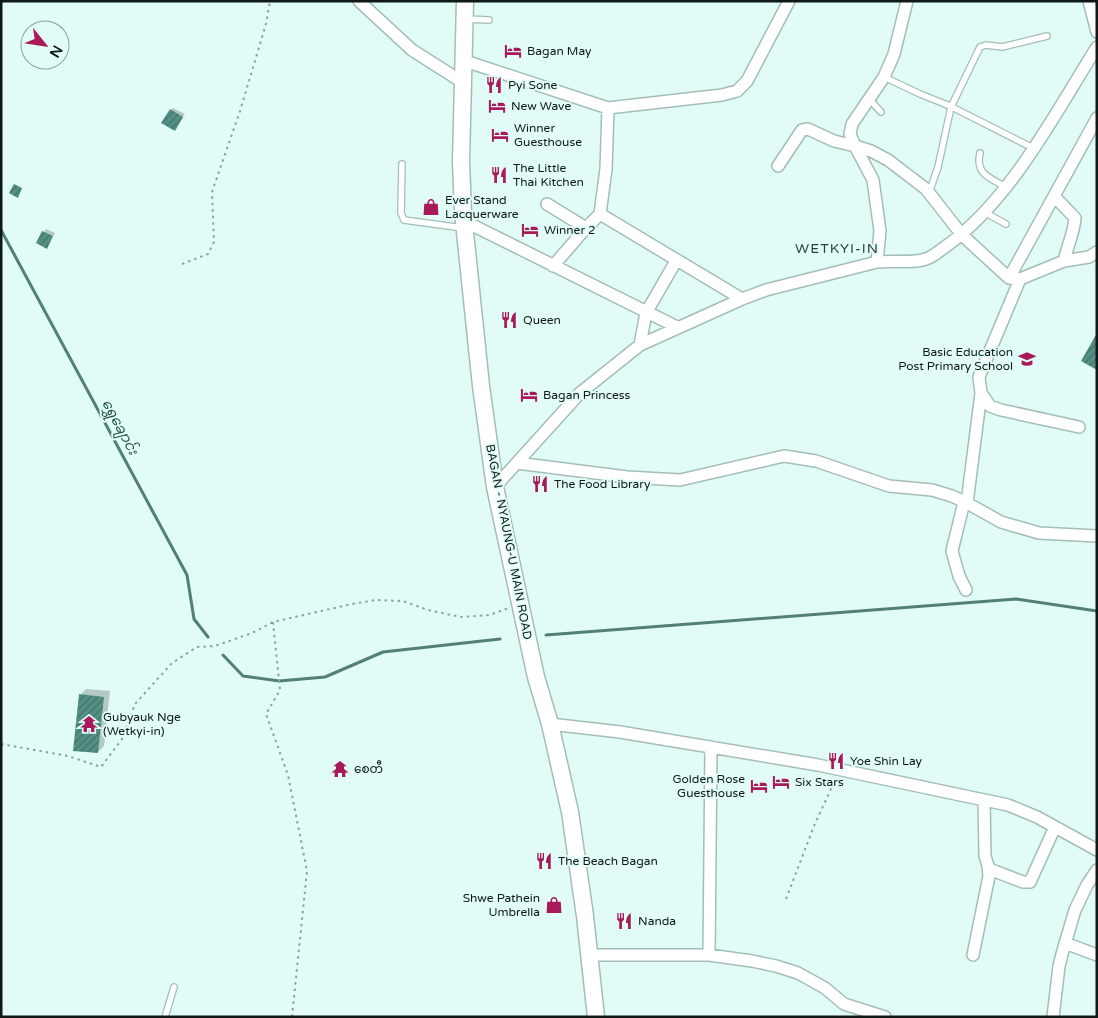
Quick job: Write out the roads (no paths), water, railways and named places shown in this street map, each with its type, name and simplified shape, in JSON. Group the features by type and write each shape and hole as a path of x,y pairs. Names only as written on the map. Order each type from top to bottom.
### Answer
{"main road":[{"name":"BAGAN - NYAUNG-U MAIN ROAD","path":"465,1 461,162 465,225 481,386 495,487 536,677 550,724 570,812 590,955 596,1017"}],"street":[{"path":"359,1 412,50 464,83"},
{"path":"465,61 608,108 722,95 737,90 747,81 789,1"},
{"path":"877,262 880,231 873,180 850,134 852,124 884,76 894,54 907,1"},
{"path":"1089,1 1097,32"},
{"path":"495,487 580,393 640,346 678,327 766,290 877,262 894,260 913,262 928,258 962,235 1006,187 1097,47"},
{"path":"553,266 600,214 606,169 608,108"},
{"path":"966,590 959,576 952,551 966,502 981,393 979,377 1015,278 1054,196 1097,118"},
{"path":"778,166 802,130 808,129 834,141 871,151 888,160 929,193 962,235 1015,278"},
{"path":"1054,196 1075,218 1074,229 1064,261"},
{"path":"547,204 586,228"},
{"path":"600,214 742,299"},
{"path":"465,225 678,327"},
{"path":"1015,278 1064,261 1089,257 1097,252"},
{"path":"640,346 646,313 676,261"},
{"path":"981,393 990,406 1001,410 1079,428"},
{"path":"517,463 627,477 680,480 784,456 816,461 888,486 932,490 966,502 1001,522 1039,533 1097,536"},
{"path":"550,724 620,732 841,769 1008,805 1022,810 1097,850"},
{"path":"709,955 711,747"},
{"path":"973,955 989,869 985,856 984,800"},
{"path":"989,869 1023,882 1030,882 1055,827"},
{"path":"1053,1017 1059,966 1065,943 1075,910 1087,885 1097,870"},
{"path":"1065,943 1097,955"},
{"path":"590,955 709,955 752,961 793,972 825,988 844,1004 885,1017"}],"lane":[{"path":"465,19 489,20"},
{"path":"929,193 938,167 951,107 980,47 986,45 1002,47 1047,36"},
{"path":"884,76 1033,148"},
{"path":"869,99 881,112"},
{"path":"980,153 978,163 981,170 987,176 1006,187"},
{"path":"402,164 402,213 404,220 465,225"},
{"path":"984,212 1006,224"},
{"path":"164,1017 174,986"}],"waterway":[{"name":"ရွှေချောင်း","path":"1,230 187,575 194,619 208,637"},
{"path":"546,635 1016,599 1097,611"},
{"path":"223,655 243,676 279,681 325,677 383,652 500,639"}],"place":[{"name":"Bagan May","path":"513,51"},
{"name":"Pyi Sone","path":"494,85"},
{"name":"New Wave","path":"497,106"},
{"name":"Winner Guesthouse","path":"500,135"},
{"name":"The Little Thai Kitchen","path":"499,175"},
{"name":"Ever Stand Lacquerware","path":"431,207"},
{"name":"Winner 2","path":"530,230"},
{"name":"Queen","path":"509,320"},
{"name":"Basic Education Post Primary School","path":"1027,359"},
{"name":"Bagan Princess","path":"529,395"},
{"name":"The Food Library","path":"540,484"},
{"name":"Gubyauk Nge (Wetkyi-in)","path":"89,724"},
{"name":"Yoe Shin Lay","path":"836,761"},
{"name":"စေတီ","path":"340,769"},
{"name":"Six Stars","path":"781,782"},
{"name":"Golden Rose Guesthouse","path":"759,786"},
{"name":"The Beach Bagan","path":"544,861"},
{"name":"Shwe Pathein Umbrella","path":"554,905"},
{"name":"Nanda","path":"624,921"}],"district":[{"name":"WETKYI-IN","path":"837,248"}]}
